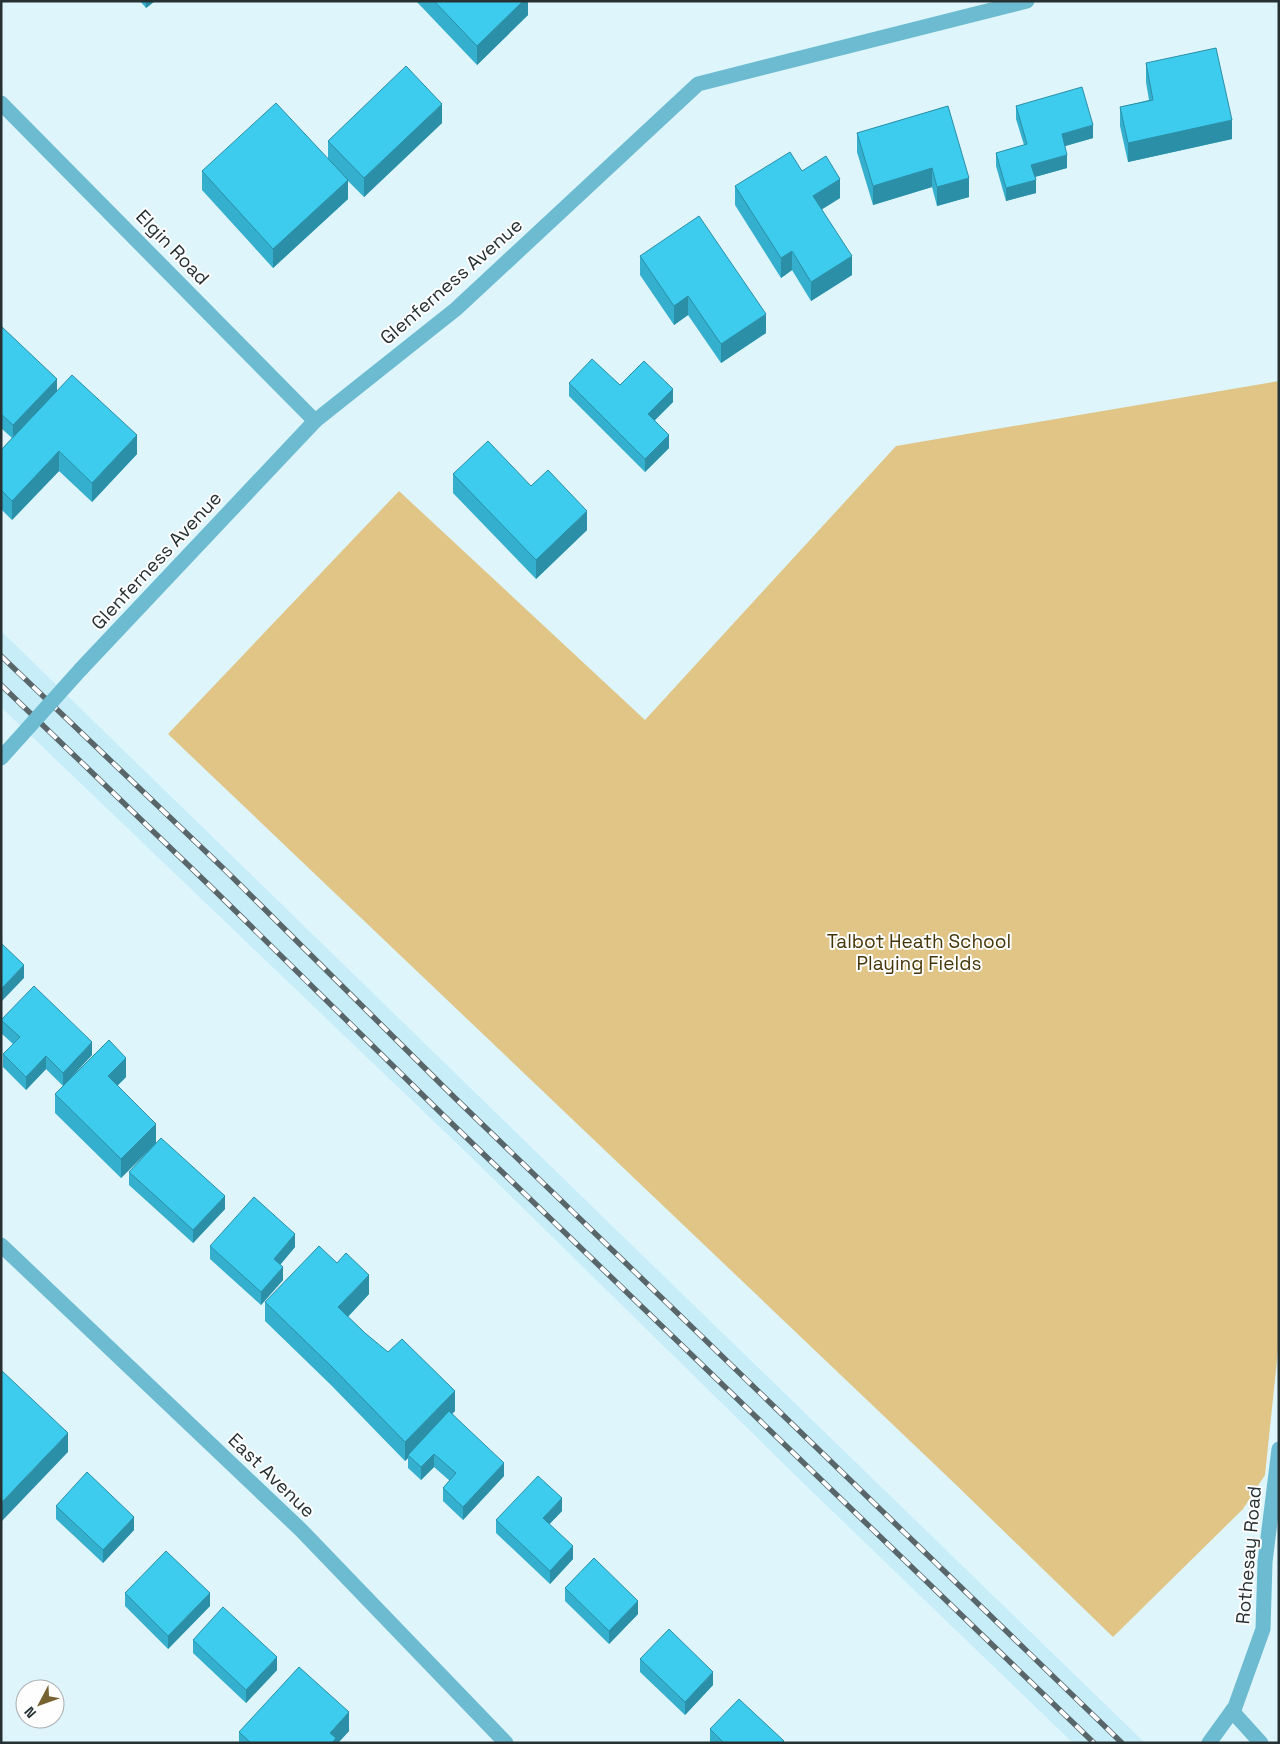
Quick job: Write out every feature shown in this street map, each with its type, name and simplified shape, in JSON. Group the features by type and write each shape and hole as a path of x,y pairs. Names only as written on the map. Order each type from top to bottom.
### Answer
{"street":[{"name":"Glenferness Avenue","path":"1,758 81,668 315,421 456,309 698,84 1027,1"},
{"name":"Elgin Road","path":"1,103 315,421"},
{"name":"East Avenue","path":"1,1245 301,1530 506,1743"},
{"name":"Rothesay Road","path":"1209,1743 1235,1707 1263,1629 1266,1562 1279,1449"},
{"path":"1232,1711 1261,1743"}],"shaded area":[{"path":"1,631 1145,1743 1073,1743 797,1477 471,1157 1,707"}],"green space":[{"name":"Talbot Heath School Playing Fields","path":"1279,381 1279,1341 1265,1475 1243,1509 1113,1637 951,1480 168,734 399,491 645,720 896,446"}],"building":[{"path":"434,1 523,1 477,46"},
{"path":"1216,48 1232,120 1128,143 1120,107 1153,100 1146,63"},
{"path":"406,66 442,104 364,178 328,141"},
{"path":"1082,87 1093,125 1062,134 1067,155 1031,165 1036,180 1006,188 996,153 1027,144 1016,106"},
{"path":"276,103 348,180 273,249 202,171"},
{"path":"948,106 969,178 937,187 932,168 873,186 857,133"},
{"path":"790,152 802,171 826,156 840,179 813,196 852,256 811,282 792,251 781,258 735,186"},
{"path":"699,216 766,314 721,344 688,296 674,306 640,256"},
{"path":"1,326 57,379 13,425 1,414"},
{"path":"592,359 620,385 644,361 673,389 648,414 669,435 645,459 569,383"},
{"path":"72,375 137,435 92,483 59,451 12,501 1,490 1,450"},
{"path":"488,441 531,486 548,470 587,511 536,560 453,474"},
{"path":"1,943 24,965 1,989"},
{"path":"34,986 92,1042 63,1073 46,1056 26,1077 3,1054 20,1037 1,1020"},
{"path":"109,1040 126,1058 108,1076 156,1124 121,1159 55,1094"},
{"path":"161,1138 225,1196 193,1230 129,1172"},
{"path":"254,1197 295,1234 274,1259 283,1267 261,1292 210,1246"},
{"path":"319,1246 337,1263 346,1253 369,1275 338,1307 388,1352 402,1339 455,1391 405,1442 265,1302"},
{"path":"1,1370 68,1433 1,1503"},
{"path":"449,1411 504,1463 463,1507 443,1488 456,1473 434,1454 421,1467 408,1455"},
{"path":"87,1472 134,1517 103,1550 56,1506"},
{"path":"538,1476 562,1498 543,1518 573,1546 550,1571 496,1520"},
{"path":"166,1551 210,1593 168,1636 125,1593"},
{"path":"594,1558 638,1601 609,1631 565,1588"},
{"path":"223,1607 277,1657 246,1690 193,1640"},
{"path":"669,1629 713,1672 685,1702 640,1659"},
{"path":"299,1667 349,1712 330,1733 336,1738 332,1743 251,1743 239,1732"},
{"path":"739,1699 784,1741 782,1743 724,1743 710,1729"}],"railway":[{"path":"1,656 224,869 454,1097 1122,1743"},
{"path":"1,685 211,887 443,1115 1094,1743"}]}
